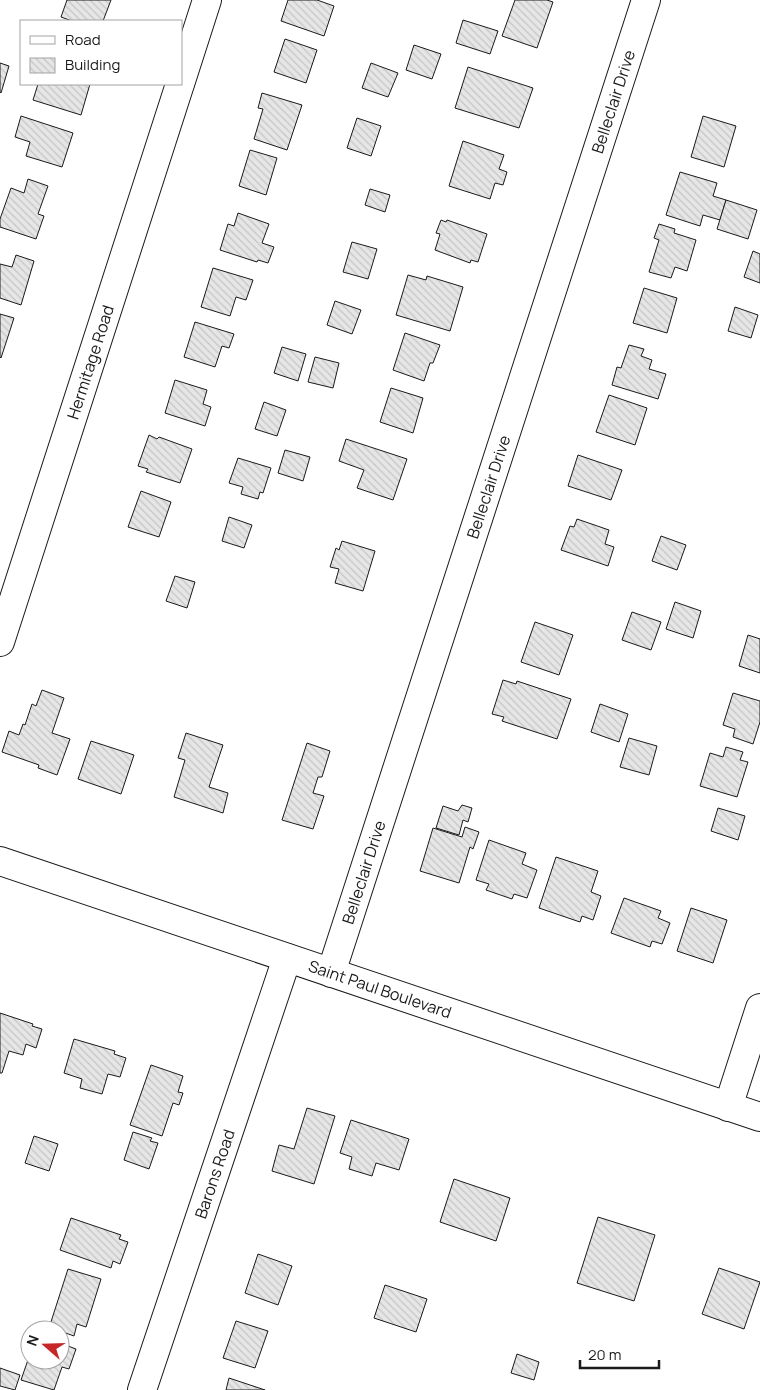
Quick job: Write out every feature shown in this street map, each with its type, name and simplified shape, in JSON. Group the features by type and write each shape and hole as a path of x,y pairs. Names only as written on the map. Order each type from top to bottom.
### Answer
{"street":[{"name":"Hermitage Road","path":"182,79 207,0"},
{"name":"Belleclair Drive","path":"331,973 646,0"},
{"name":"Hermitage Road","path":"0,642 180,85"},
{"name":"Saint Paul Boulevard","path":"0,861 760,1117"},
{"name":"Barons Road","path":"142,1390 286,958"},
{"path":"728,1107 760,1008"}],"building":[{"path":"67,0 111,0 103,20 69,20 61,17"},
{"path":"288,0 317,0 334,6 324,36 281,21"},
{"path":"515,0 547,0 553,2 537,48 502,36"},
{"path":"463,20 498,31 490,54 456,43"},
{"path":"285,39 317,50 306,83 274,72"},
{"path":"414,45 441,54 432,79 406,70"},
{"path":"0,63 9,66 1,93 0,92"},
{"path":"371,63 398,73 388,97 362,88"},
{"path":"468,67 533,88 519,128 455,108"},
{"path":"38,85 90,85 81,115 33,100"},
{"path":"262,93 302,105 287,150 254,139 263,109 258,108"},
{"path":"21,116 73,133 62,167 26,156 30,142 15,137"},
{"path":"703,116 736,126 724,167 691,157"},
{"path":"357,118 381,126 371,156 347,148"},
{"path":"463,141 504,155 499,169 507,172 503,185 495,183 490,199 449,186"},
{"path":"250,150 277,158 266,195 239,186"},
{"path":"680,172 717,183 713,196 726,200 720,220 703,215 700,226 666,215"},
{"path":"28,179 48,186 38,214 44,216 36,239 0,227 0,219 11,188 24,193"},
{"path":"370,189 390,195 385,212 365,205"},
{"path":"726,200 757,210 748,239 717,229"},
{"path":"238,213 269,224 262,243 274,247 268,263 258,260 257,262 220,250 228,224 234,226"},
{"path":"441,220 446,222 447,220 487,234 478,262 471,260 470,263 435,250 440,234 436,233"},
{"path":"659,224 675,229 674,233 696,240 687,271 675,267 671,278 649,272 659,240 654,238"},
{"path":"352,242 377,249 368,279 343,272"},
{"path":"753,251 760,254 760,283 744,277"},
{"path":"16,255 34,261 21,305 0,298 0,264 12,267"},
{"path":"213,268 253,280 246,300 236,297 230,316 201,307"},
{"path":"408,275 426,280 427,276 463,287 450,331 396,315"},
{"path":"644,288 677,298 667,333 633,323"},
{"path":"335,301 361,310 352,334 327,325"},
{"path":"735,307 758,315 751,338 728,331"},
{"path":"0,314 14,318 1,358 0,357"},
{"path":"195,322 234,334 229,348 222,346 215,367 184,357"},
{"path":"405,333 440,345 433,363 430,363 424,381 393,370"},
{"path":"629,345 644,349 641,356 652,360 649,369 666,374 658,399 612,385 617,367 621,368"},
{"path":"282,347 306,354 298,381 274,373"},
{"path":"315,357 339,363 333,388 308,382"},
{"path":"175,380 207,390 203,404 211,407 205,426 165,413"},
{"path":"391,388 423,398 413,433 380,422"},
{"path":"609,395 647,408 635,445 596,432"},
{"path":"264,402 286,410 277,436 255,429"},
{"path":"149,435 192,449 180,483 146,472 148,469 138,466"},
{"path":"346,439 407,459 393,500 357,488 364,470 339,461"},
{"path":"285,450 310,457 303,481 278,473"},
{"path":"578,455 622,470 611,500 568,486"},
{"path":"238,458 271,468 263,493 260,492 258,499 241,494 243,487 229,483"},
{"path":"141,491 171,502 159,537 128,527"},
{"path":"229,517 252,525 244,548 222,541"},
{"path":"577,519 609,530 605,544 614,547 608,566 561,550 570,526 574,527"},
{"path":"661,536 686,545 677,570 652,561"},
{"path":"342,541 375,551 363,591 335,583 339,569 330,567 336,548 339,550"},
{"path":"175,576 195,582 187,608 166,601"},
{"path":"675,602 701,611 693,638 666,629"},
{"path":"632,612 661,622 651,650 622,640"},
{"path":"535,622 573,635 559,675 521,662"},
{"path":"748,635 760,639 760,673 739,666"},
{"path":"503,680 516,684 517,681 571,699 557,739 502,721 504,717 492,714"},
{"path":"42,690 64,698 52,733 70,739 57,775 38,768 39,765 2,752 9,731 19,735 23,724 25,725 32,704 36,706"},
{"path":"733,693 760,701 760,722 753,744 733,737 735,729 723,725"},
{"path":"600,704 628,714 619,742 591,732"},
{"path":"186,733 223,745 209,787 228,793 223,813 174,797 185,760 178,758"},
{"path":"629,738 657,746 649,775 620,767"},
{"path":"91,741 134,755 121,794 78,779"},
{"path":"307,743 330,751 322,777 318,777 313,793 324,796 313,829 282,820"},
{"path":"726,747 743,752 740,760 748,762 737,797 700,786 710,753 723,757"},
{"path":"462,805 472,808 468,822 463,820 459,835 436,828 443,806 458,811"},
{"path":"718,808 745,816 738,840 711,831"},
{"path":"465,827 479,832 473,849 470,847 459,883 420,871 433,828 462,837"},
{"path":"489,840 526,853 522,864 537,870 527,898 514,894 512,899 486,890 489,884 476,880"},
{"path":"556,857 598,871 591,892 601,896 593,920 582,916 580,922 539,908"},
{"path":"624,898 661,911 658,918 670,923 662,944 652,941 650,947 611,933"},
{"path":"691,908 727,920 713,963 677,951"},
{"path":"0,1013 42,1029 36,1048 26,1044 23,1055 9,1051 2,1073 0,1073"},
{"path":"74,1039 115,1051 114,1054 126,1058 120,1077 108,1074 102,1094 80,1088 82,1079 64,1073"},
{"path":"151,1065 183,1076 178,1092 183,1093 179,1105 173,1103 162,1136 130,1125"},
{"path":"307,1108 335,1116 314,1184 272,1171 279,1145 294,1149"},
{"path":"351,1120 409,1139 399,1170 376,1163 372,1176 349,1169 352,1157 340,1153"},
{"path":"133,1132 152,1138 150,1141 158,1143 149,1169 124,1160"},
{"path":"34,1136 58,1144 49,1171 25,1163"},
{"path":"454,1179 510,1198 496,1241 440,1222"},
{"path":"598,1217 655,1235 634,1301 577,1283"},
{"path":"71,1218 121,1235 119,1239 128,1242 120,1264 113,1261 111,1268 60,1250"},
{"path":"258,1254 292,1266 278,1305 245,1293"},
{"path":"719,1268 760,1282 744,1329 702,1314"},
{"path":"68,1269 101,1279 86,1327 77,1324 74,1336 70,1335 70,1320 52,1320"},
{"path":"385,1285 427,1299 416,1332 374,1318"},
{"path":"236,1321 268,1331 255,1368 223,1358"},
{"path":"70,1347 76,1349 70,1366"},
{"path":"517,1354 539,1362 534,1380 511,1373"},
{"path":"0,1368 20,1375 15,1390 0,1386"},
{"path":"24,1370 61,1370 54,1390 21,1380"},
{"path":"229,1378 265,1390 226,1390"}]}
